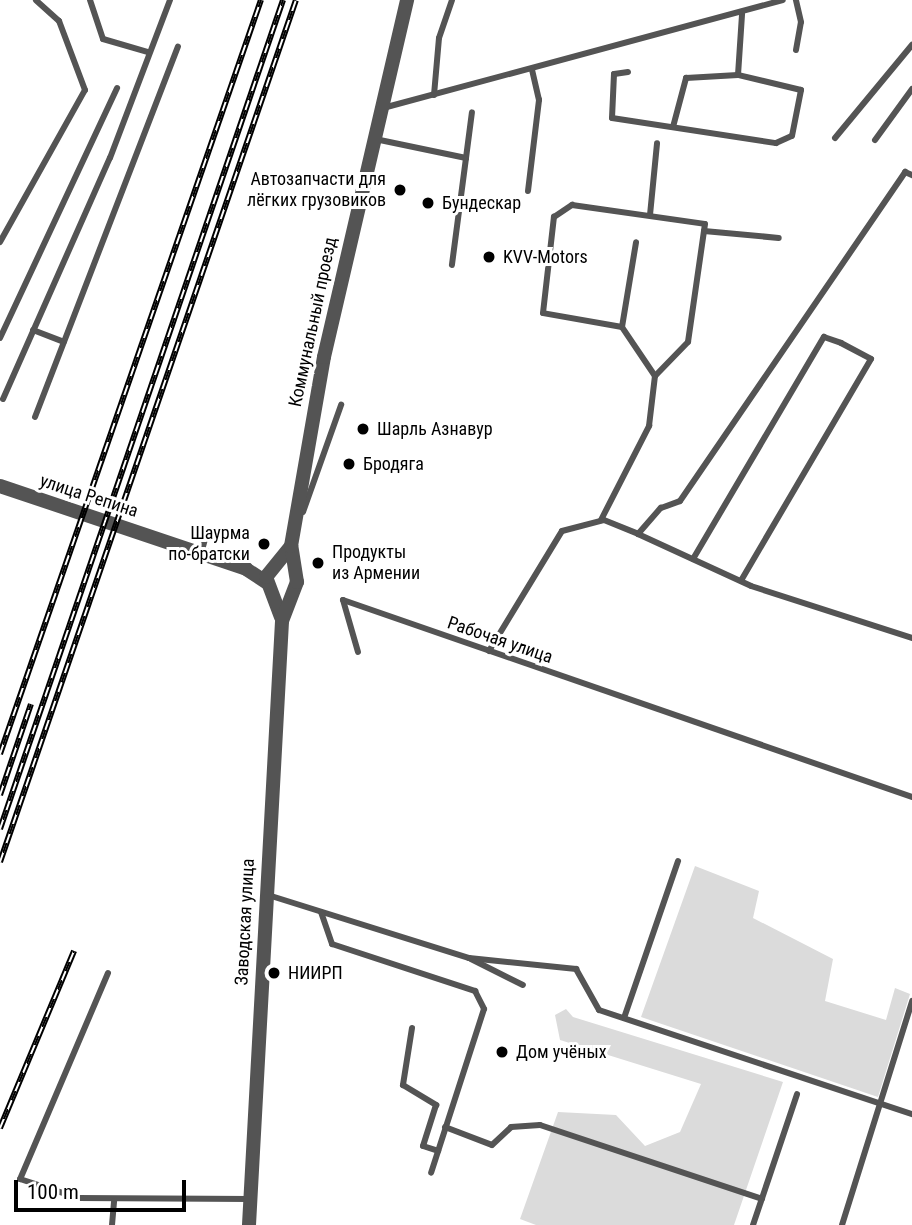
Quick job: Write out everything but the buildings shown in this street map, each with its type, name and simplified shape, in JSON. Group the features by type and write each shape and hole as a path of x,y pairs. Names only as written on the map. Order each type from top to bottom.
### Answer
{"street":[{"name":"Коммунальный проезд","path":"296,572 291,540 321,369 407,0"},
{"name":"улица Репина","path":"0,486 270,577 293,591"},
{"path":"270,577 291,540"},
{"path":"270,577 296,572"},
{"name":"Заводская улица","path":"249,1225 282,621 293,591 296,572"},
{"name":"Заводская улица","path":"270,577 282,621"}],"lane":[{"path":"0,242 85,90 59,21 36,0"},
{"path":"90,0 103,39 148,52"},
{"path":"0,407 1,398 110,158 148,52 170,0"},
{"path":"434,95 439,38 452,0"},
{"path":"382,109 742,14 783,0"},
{"path":"796,0 801,22 796,50"},
{"path":"738,75 742,14"},
{"path":"835,138 912,45"},
{"path":"35,417 178,47"},
{"path":"528,191 539,100 532,69"},
{"path":"628,72 614,74 612,118 776,143 792,136 801,90 738,75 686,78 673,127"},
{"path":"0,338 117,88"},
{"path":"875,140 912,89"},
{"path":"452,265 472,112"},
{"path":"374,139 467,158"},
{"path":"650,215 657,143"},
{"path":"638,534 661,508 680,501 905,172 912,175"},
{"path":"601,520 649,426 655,376 688,342 705,224 572,205 554,217 543,313 622,327"},
{"path":"704,231 779,238"},
{"path":"636,242 622,327 655,376"},
{"path":"33,330 64,342"},
{"path":"693,559 824,337 841,343 871,359 741,581"},
{"path":"291,540 341,405"},
{"path":"489,652 562,531 601,520 741,581 912,638"},
{"path":"201,554 206,535"},
{"name":"Рабочая улица","path":"358,652 343,600 912,797"},
{"path":"624,1018 678,861"},
{"path":"266,895 470,958 523,985"},
{"path":"321,912 332,944 475,991 484,1009 431,1172"},
{"path":"470,958 534,961 576,970 599,1010 912,1114"},
{"path":"108,973 20,1179 78,1198 114,1201 250,1199"},
{"path":"842,1225 884,1104 912,1001"},
{"path":"412,1028 403,1085 436,1105 423,1146 438,1151"},
{"path":"753,1225 797,1094"},
{"path":"445,1127 492,1145 511,1127 540,1125 762,1199"},
{"path":"112,1225 114,1201"}],"shaded area":[{"path":"695,866 759,891 753,918 833,959 825,1001 886,1020 895,988 910,994 878,1097 641,1017"},
{"path":"566,1009 573,1017 783,1082 734,1225 536,1225 520,1219 558,1112 616,1115 645,1146 680,1132 701,1084 560,1040 555,1015"}],"railway":[{"path":"0,754 261,0"},
{"path":"0,829 283,0"},
{"path":"0,862 296,0"},
{"path":"0,795 31,704"},
{"path":"0,1128 74,951"}],"place":[{"name":"Автозапчасти для лёгких грузовиков","path":"400,190"},
{"name":"Бундескар","path":"428,203"},
{"name":"KVV-Motors","path":"489,257"},
{"name":"Шарль Азнавур","path":"363,429"},
{"name":"Бродяга","path":"349,464"},
{"name":"Шаурма по-братски","path":"264,544"},
{"name":"Продукты из Армении","path":"318,563"},
{"name":"НИИРП","path":"274,973"},
{"name":"Дом учёных","path":"502,1052"}]}
